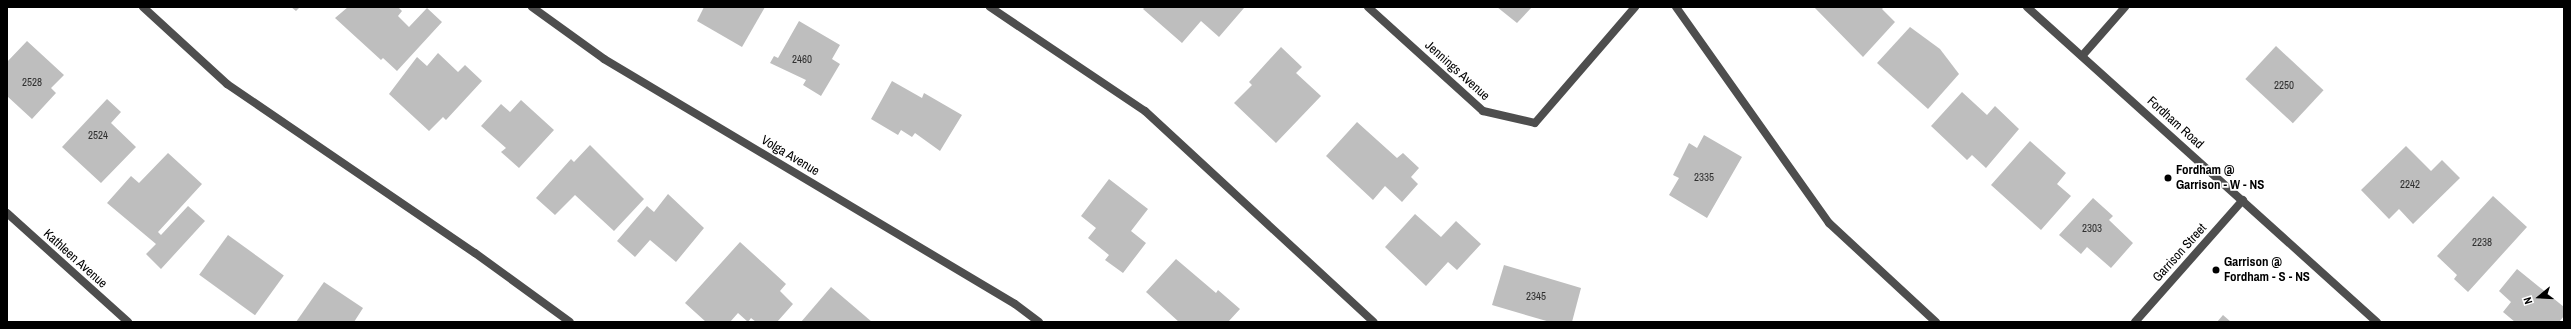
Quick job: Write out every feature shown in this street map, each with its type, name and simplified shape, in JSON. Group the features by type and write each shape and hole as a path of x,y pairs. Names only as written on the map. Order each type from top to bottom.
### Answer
{"street":[{"path":"144,7 227,84 476,253 570,322"},
{"name":"Volga Avenue","path":"532,7 604,59 1015,304 1039,322"},
{"path":"990,7 1145,111 1374,322"},
{"name":"Jennings Avenue","path":"1368,7 1483,111 1534,123 1635,7"},
{"path":"1676,7 1829,223 1936,322"},
{"name":"Fordham Road","path":"2027,7 2377,322"},
{"path":"2082,56 2125,7"},
{"name":"Garrison Street","path":"2135,322 2243,200"},
{"name":"Kathleen Avenue","path":"7,213 128,322"}],"building":[{"path":"291,7 300,7 296,11"},
{"path":"348,7 398,7 402,11 398,16 409,27 427,8 442,22 397,71 383,58 381,60 335,18"},
{"path":"704,7 765,7 742,47 697,21"},
{"path":"1145,7 1244,8 1219,37 1201,21 1182,43 1143,9"},
{"path":"1497,7 1532,7 1517,23"},
{"path":"1814,7 1884,7 1882,9 1895,22 1863,57"},
{"path":"799,21 840,45 832,59 840,64 821,96 803,85 806,80 770,63 774,56 778,58"},
{"path":"1910,27 1940,49 1959,74 1928,109 1877,63"},
{"path":"27,41 64,75 51,88 56,93 32,119 7,96 7,62"},
{"path":"2276,46 2324,90 2293,123 2245,79"},
{"path":"1281,47 1302,67 1296,73 1321,96 1276,143 1234,103 1252,85 1249,82"},
{"path":"438,53 458,72 465,65 482,81 446,120 443,117 429,131 389,94 417,57 427,66"},
{"path":"892,81 922,98 924,93 962,115 940,151 915,133 912,137 901,130 898,135 871,119"},
{"path":"1962,92 1987,115 1995,106 2019,129 1986,168 1972,155 1967,160 1931,126"},
{"path":"107,99 121,112 111,123 136,147 101,183 62,147"},
{"path":"521,100 554,130 519,168 501,152 506,148 481,126 501,104 510,112"},
{"path":"1357,122 1397,158 1403,153 1419,168 1411,177 1418,184 1402,202 1385,186 1373,200 1326,156"},
{"path":"1704,135 1742,157 1707,218 1669,195 1679,178 1673,175 1689,143 1697,148"},
{"path":"2030,141 2066,173 2057,184 2071,196 2041,230 1991,185"},
{"path":"590,145 644,199 614,231 575,195 555,215 536,198 571,159 574,162"},
{"path":"2406,146 2431,171 2442,160 2460,178 2413,224 2399,209 2389,219 2361,190"},
{"path":"168,153 202,184 158,232 161,235 188,206 205,221 161,269 146,254 156,244 107,203 131,176 139,183"},
{"path":"1109,179 1148,209 1131,231 1146,243 1123,273 1105,260 1109,255 1088,238 1096,228 1081,216"},
{"path":"668,194 704,228 676,262 650,240 635,257 617,241 647,206 654,212"},
{"path":"2493,196 2527,227 2468,292 2454,279 2457,275 2437,256"},
{"path":"2093,198 2113,216 2109,220 2133,243 2111,268 2087,247 2081,254 2059,235"},
{"path":"1415,214 1441,237 1456,221 1481,244 1457,270 1448,262 1426,286 1385,247"},
{"path":"228,235 284,276 255,315 199,275"},
{"path":"740,242 786,284 780,291 793,304 777,322 756,322 751,318 748,322 738,313 730,322 706,322 685,303"},
{"path":"1176,259 1216,293 1218,290 1240,309 1228,322 1179,322 1146,292"},
{"path":"1504,265 1581,288 1572,322 1550,322 1492,305"},
{"path":"2517,269 2564,307 2564,316 2559,322 2515,322 2503,312 2511,302 2499,291"},
{"path":"324,282 363,308 354,322 296,322"},
{"path":"831,287 865,316 872,322 801,322"},
{"path":"2223,315 2231,322 2217,322"}],"place":[{"name":"Fordham @ Garrison - W - NS","path":"2168,178"},
{"name":"Garrison @ Fordham - S - NS","path":"2216,270"}]}
